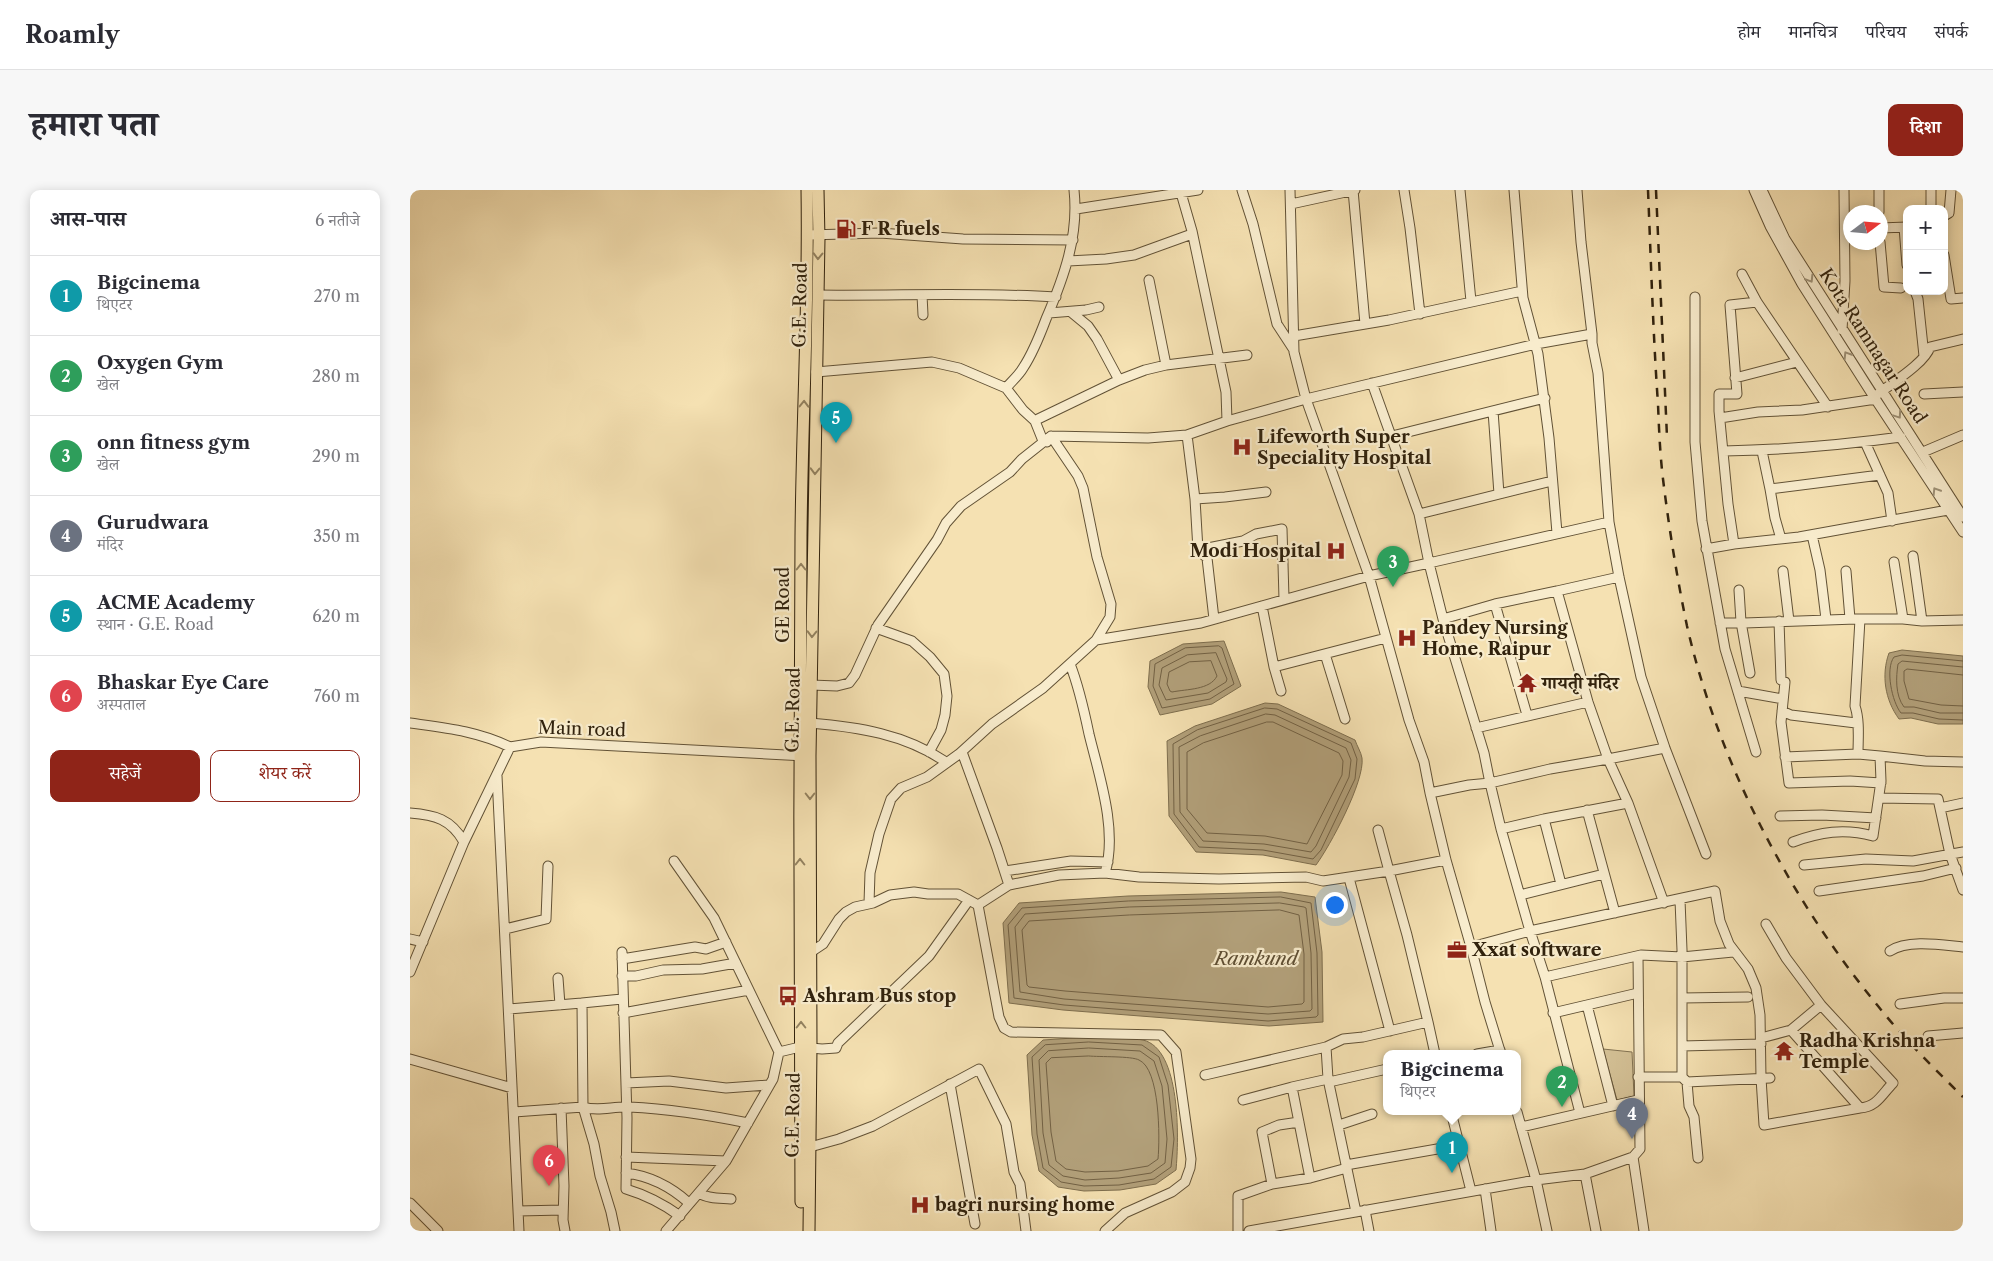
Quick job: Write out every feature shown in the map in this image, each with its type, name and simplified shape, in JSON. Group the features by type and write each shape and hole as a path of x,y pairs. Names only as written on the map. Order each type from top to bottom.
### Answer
{"main road":[{"name":"GE Road","path":"802,1231 806,1047 805,756 801,534 813,235 807,190"},
{"name":"G.E. Road","path":"805,756 810,723 811,685 818,295 813,235 818,190"},
{"name":"G.E. Road","path":"806,1047 810,1147 809,1231"}],"street":[{"path":"1006,388 1023,368 1056,297 1073,240 1076,209 1074,190"},
{"path":"1076,209 1198,190"},
{"path":"1242,190 1253,224 1277,324 1294,352"},
{"path":"1290,190 1294,352 1306,399 1369,576 1409,720 1424,762 1446,860 1499,1050"},
{"path":"1290,204 1354,190 1365,324"},
{"path":"1404,190 1420,314"},
{"path":"1460,190 1470,301"},
{"path":"1514,190 1522,291 1536,344 1544,398 1557,533"},
{"path":"1577,190 1592,343 1598,373 1609,522 1619,577 1641,677 1665,748 1706,854"},
{"path":"1754,190 1770,226 1802,284 1948,510"},
{"name":"Kota Ramnagar Road","path":"1762,190 1785,239 1842,330 1923,452 1960,515"},
{"path":"1842,330 1844,190"},
{"path":"1879,190 1879,205"},
{"path":"1931,190 1931,205"},
{"path":"1948,214 1951,190"},
{"path":"1181,193 1192,234 1226,392 1226,421"},
{"path":"1888,228 1903,227"},
{"path":"813,235 880,233 963,239 1073,240"},
{"path":"1068,261 1134,255 1192,234"},
{"path":"1881,250 1884,287 1901,288"},
{"path":"1742,274 1757,302 1828,407"},
{"path":"1149,280 1166,365"},
{"path":"1948,284 1950,299 1963,298"},
{"path":"1294,336 1420,314 1470,301 1522,291"},
{"path":"818,295 1002,294 1056,297"},
{"path":"922,295 923,315"},
{"path":"1916,295 1924,356"},
{"path":"1695,297 1696,442 1702,521 1720,622 1756,752"},
{"path":"1734,544 1728,504 1719,394 1737,394 1730,305 1757,302"},
{"path":"1049,313 1071,312 1100,307"},
{"path":"1071,312 1088,326 1119,380"},
{"path":"811,685 837,686 849,683 855,675 876,628 938,540 946,523 962,506 1010,472 1022,459 1051,441 1148,438 1187,434 1306,399 1536,344 1592,334"},
{"path":"1720,418 1758,412 1828,407 1875,398 1928,353 1930,347 1963,339"},
{"path":"1038,419 1119,380 1145,370 1166,365 1247,355"},
{"path":"816,372 932,362 959,368 1006,388 1023,410 1035,421 1078,476 1083,488 1097,557 1111,604 1110,616 1096,640 1043,688 992,724 962,752 926,776 901,788 891,799 879,834 870,873 869,903"},
{"path":"1736,378 1797,362"},
{"path":"1372,384 1419,514 1443,619 1476,728 1580,1113"},
{"path":"1924,394 1963,392"},
{"path":"1392,436 1544,398"},
{"path":"1493,411 1498,494"},
{"path":"1187,434 1195,499 1198,550 1207,558 1214,619"},
{"path":"1923,452 1963,435"},
{"path":"1724,452 1762,451 1901,437"},
{"path":"1865,442 1888,493 1892,521"},
{"path":"1762,451 1781,539"},
{"path":"1770,489 1880,475"},
{"path":"1419,514 1552,481"},
{"path":"1195,499 1266,492"},
{"path":"1706,549 1812,535 1948,510 1960,515 1963,532"},
{"path":"1096,640 1131,636 1214,619 1369,576 1609,522"},
{"path":"1198,550 1243,541 1256,534 1282,529 1284,599"},
{"path":"1812,535 1820,570 1826,619"},
{"path":"1913,556 1922,621"},
{"path":"1894,562 1903,619"},
{"path":"1783,572 1789,621"},
{"path":"1846,572 1850,619"},
{"path":"1443,619 1495,604 1619,577"},
{"path":"1738,590 1740,622 1750,673"},
{"path":"1557,591 1588,702 1608,759 1628,803 1664,903"},
{"path":"1495,604 1527,715"},
{"path":"1262,606 1274,667 1281,691"},
{"path":"1720,622 1826,619 1963,620"},
{"path":"1858,754 1856,723 1858,716 1855,706 1860,619"},
{"path":"1779,621 1781,680 1785,682 1781,722 1789,783 1850,781 1880,783"},
{"path":"876,628 912,641 930,656 944,674 947,696 944,715 941,730 929,752"},
{"path":"1274,667 1386,638"},
{"path":"1325,654 1345,719"},
{"path":"1070,664 1079,689 1104,790 1107,810 1108,862 1105,873"},
{"path":"1738,692 1783,699"},
{"path":"1476,728 1588,702"},
{"path":"1782,711 1791,715 1856,723"},
{"path":"410,723 463,730 510,747 464,842 410,972"},
{"path":"810,723 892,735 946,762"},
{"name":"Main road","path":"510,747 541,742 805,756"},
{"path":"1430,793 1665,748"},
{"path":"962,752 1009,885"},
{"path":"1785,756 1858,754 1925,761 1963,762"},
{"path":"1793,842 1817,834 1857,832 1873,836 1879,798 1880,756"},
{"path":"497,773 519,1231"},
{"path":"1879,798 1938,798 1950,854 1959,872 1963,890"},
{"path":"1502,829 1628,803"},
{"path":"1940,808 1963,803"},
{"path":"1587,810 1615,913"},
{"path":"410,813 441,818 454,828 464,842"},
{"path":"1780,816 1822,815 1876,818"},
{"path":"1544,819 1561,884"},
{"path":"1378,830 1407,935 1434,1050"},
{"path":"1804,865 1866,859 1913,861 1963,852"},
{"path":"978,905 1009,885 1059,875 1105,873 1219,879 1306,877 1323,881 1446,860"},
{"path":"666,1231 726,1161 769,1086 775,1071 779,1052 726,942 700,896 674,861"},
{"path":"1005,871 1071,861 1108,862"},
{"path":"505,929 546,919 548,866"},
{"path":"1819,891 1959,872"},
{"path":"1520,894 1604,874"},
{"path":"1349,878 1390,1031"},
{"path":"805,955 823,944 839,919 846,912 890,895 914,892 958,894 978,905"},
{"path":"1471,947 1530,931 1715,892 1720,920 1733,952 1748,969 1756,988 1766,1078 1764,1125 1869,1107 1877,1102 1893,1083 1821,1005 1786,958 1766,924"},
{"path":"779,1052 806,1047 836,1048 838,1043 867,1014 929,956 969,900"},
{"path":"1680,900 1684,1079 1689,1106 1694,1118 1698,1158"},
{"path":"978,905 999,1017 1004,1028 1011,1032 1161,1035 1176,1052 1191,1159 1185,1182 1172,1192 1125,1213 1105,1231"},
{"path":"410,939 422,942"},
{"path":"680,1216 665,1205 647,1196 626,1189 627,1106 622,956 694,947 706,948 726,942"},
{"path":"1890,951 1904,945 1938,944 1963,947"},
{"path":"1544,977 1638,956 1682,957 1733,952"},
{"path":"1248,1231 1536,1180 1585,1174 1633,1157 1640,1149 1638,956"},
{"path":"622,976 636,976 663,970 702,969 736,963"},
{"path":"558,978 560,1005"},
{"path":"623,1013 749,990"},
{"path":"1553,1013 1638,993"},
{"path":"1682,998 1748,997"},
{"path":"1900,1004 1944,998 1963,998"},
{"path":"508,1009 622,999"},
{"path":"582,1003 583,1107 594,1144 600,1176 612,1212 615,1231"},
{"path":"1587,1005 1614,1106"},
{"path":"1682,1046 1761,1041 1791,1030 1821,1005"},
{"path":"1205,1074 1326,1047 1343,1039 1428,1022"},
{"path":"1791,1030 1860,1108"},
{"path":"1928,1036 1963,1032"},
{"path":"1326,1047 1329,1081 1347,1166 1369,1231"},
{"path":"410,1059 512,1088"},
{"path":"810,1147 839,1139 873,1126 980,1069 1006,1124 1014,1172 1020,1184 1026,1231"},
{"path":"1244,1100 1292,1087 1383,1070"},
{"path":"1638,1077 1684,1079 1766,1078"},
{"path":"626,1083 669,1081 726,1088 769,1086"},
{"path":"950,1084 975,1224"},
{"path":"1292,1087 1310,1178"},
{"path":"1521,1127 1638,1100"},
{"path":"514,1112 583,1107 593,1110 627,1106 686,1112 748,1123"},
{"path":"561,1108 565,1231"},
{"path":"1339,1126 1372,1114"},
{"path":"1452,1115 1471,1191"},
{"path":"1518,1115 1536,1180 1547,1231"},
{"path":"1272,1184 1262,1132 1279,1124 1299,1122"},
{"path":"1238,1231 1238,1196 1272,1184 1310,1178 1347,1166 1460,1145"},
{"path":"626,1156 726,1161"},
{"path":"1633,1157 1644,1231"},
{"path":"626,1173 645,1176 676,1191 689,1203"},
{"path":"1585,1174 1596,1231"},
{"path":"1485,1189 1489,1231"},
{"path":"700,1193 703,1196 731,1199"},
{"path":"410,1203 438,1231"},
{"path":"518,1211 563,1210"}],"shaded area":[{"path":"1603,1049 1632,1052 1634,1096 1617,1100"}],"water":[{"path":"1224,641 1241,686 1212,704 1160,715 1148,687 1150,661 1183,644"},
{"path":"1902,650 1963,656 1963,724 1938,724 1911,718 1899,719 1890,704 1885,670 1889,653"},
{"path":"1265,703 1278,704 1355,740 1362,758 1358,782 1352,797 1330,844 1316,865 1263,855 1196,852 1169,816 1167,741 1195,726"},
{"name":"Ramkund","path":"1281,892 1315,897 1322,952 1323,1022 1269,1026 1063,1010 1009,1003 1003,923 1019,903 1128,896"},
{"path":"1089,1037 1143,1040 1155,1047 1165,1060 1175,1097 1177,1118 1176,1170 1156,1184 1120,1190 1084,1191 1058,1187 1039,1171 1032,1135 1027,1055 1043,1040"}],"railway":[{"path":"1648,190 1653,324 1662,470 1687,626 1700,677 1738,778 1761,827 1815,921 1846,965 1888,1018 1919,1053 1963,1097"},
{"path":"1656,190 1667,437"}],"place":[{"name":"F R fuels","path":"846,229"},
{"name":"ACME Academy","path":"836,443"},
{"name":"Lifeworth Super Speciality Hospital","path":"1242,447"},
{"name":"Modi Hospital","path":"1336,551"},
{"name":"onn fitness gym","path":"1393,587"},
{"name":"Pandey Nursing Home, Raipur","path":"1407,638"},
{"name":"गायतृी मंदिर","path":"1527,683"},
{"name":"Xxat software","path":"1457,950"},
{"name":"Ashram Bus stop","path":"788,996"},
{"name":"Radha Krishna Temple","path":"1784,1051"},
{"name":"Oxygen Gym","path":"1562,1107"},
{"name":"Gurudwara","path":"1632,1139"},
{"name":"Bigcinema","path":"1452,1173"},
{"name":"Bhaskar Eye Care","path":"549,1186"},
{"name":"bagri nursing home","path":"920,1205"}]}
